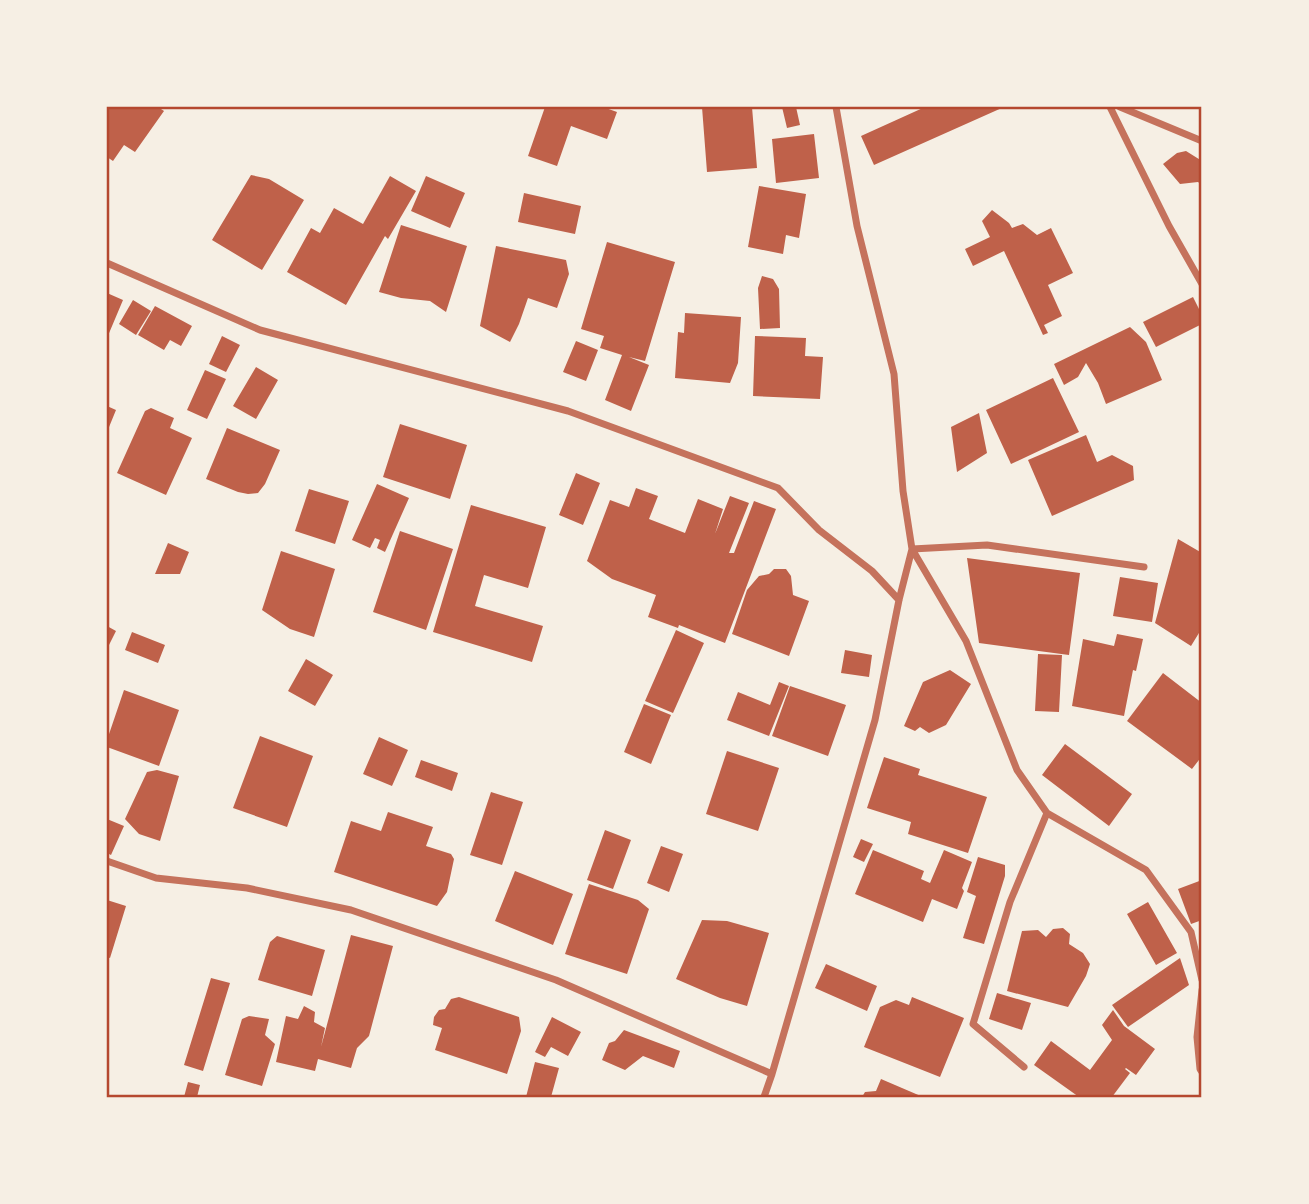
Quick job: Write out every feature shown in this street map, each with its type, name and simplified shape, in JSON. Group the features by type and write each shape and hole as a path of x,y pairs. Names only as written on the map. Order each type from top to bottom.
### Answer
{"street":[{"path":"836,107 857,226 894,374 903,491 912,549 965,641 1017,770 1047,813 1146,870 1191,932 1202,980"},
{"path":"1110,107 1169,226 1202,284"},
{"path":"1120,107 1202,141"},
{"path":"107,264 260,330 568,411 778,488 819,530 872,571 900,600"},
{"path":"912,549 987,545 1144,567"},
{"path":"764,1097 875,720 912,549"},
{"path":"1024,1067 973,1024 1010,902 1047,813"},
{"path":"107,861 156,878 247,888 351,910 556,980 772,1074"},
{"path":"1202,989 1197,1037 1202,1072"}],"building":[{"path":"107,107 158,107 164,111 135,152 124,145 113,161 107,157"},
{"path":"545,107 603,107 617,112 607,139 571,126 557,166 528,156"},
{"path":"702,107 752,107 757,168 707,172"},
{"path":"782,107 796,107 800,125 787,128"},
{"path":"925,107 1004,107 874,165 861,136"},
{"path":"814,134 819,178 776,183 772,139"},
{"path":"1186,151 1202,161 1202,185 1198,182 1180,184 1163,164 1177,153"},
{"path":"251,175 269,179 304,200 262,270 212,240"},
{"path":"390,176 416,191 388,239 385,236 346,305 287,272 311,228 320,233 334,208 363,224"},
{"path":"426,176 465,193 450,228 411,211"},
{"path":"759,186 806,194 799,238 786,235 783,254 748,247"},
{"path":"524,193 581,206 575,234 518,222"},
{"path":"992,210 1012,228 1023,224 1037,235 1051,228 1073,273 1048,285 1062,316 1044,325 1048,333 1043,335 1004,251 973,266 965,249 990,237 982,221"},
{"path":"401,225 467,246 446,312 430,301 379,292"},
{"path":"607,242 675,262 645,361 629,357 649,365 631,411 605,400 622,355 600,348 604,336 581,329"},
{"path":"496,246 566,260 569,274 557,308 528,298 510,342 480,326"},
{"path":"762,276 773,279 779,289 780,328 760,329 758,288"},
{"path":"107,293 123,300 107,338"},
{"path":"1193,297 1202,315 1202,324 1156,347 1143,322"},
{"path":"133,300 151,311 136,335 119,324"},
{"path":"155,306 192,326 181,346 170,340 164,350 138,335"},
{"path":"685,313 741,317 738,363 730,383 675,378 678,332 684,333"},
{"path":"1130,327 1146,342 1162,380 1106,404 1086,363 1078,377 1064,385 1054,364"},
{"path":"222,336 240,345 226,372 209,364"},
{"path":"755,336 806,338 805,356 823,357 820,399 753,396"},
{"path":"576,341 598,350 586,381 563,372"},
{"path":"256,367 278,380 256,419 233,406"},
{"path":"205,370 226,379 207,419 187,410"},
{"path":"1053,378 1079,432 1011,464 986,410"},
{"path":"107,406 116,410 107,432"},
{"path":"151,408 174,418 170,428 192,438 166,495 117,473 145,411"},
{"path":"979,413 987,453 957,472 951,427"},
{"path":"400,424 467,445 450,499 383,477"},
{"path":"227,428 280,450 265,484 258,493 238,492 206,479"},
{"path":"1086,435 1097,462 1112,455 1133,466 1134,480 1052,516 1028,460"},
{"path":"576,473 600,483 583,525 559,515"},
{"path":"377,484 409,498 385,552 377,548 380,540 375,538 370,548 352,540"},
{"path":"636,488 658,496 649,519 685,533 698,499 723,509 715,534 730,496 749,503 729,553 734,553 754,501 776,509 725,643 679,625 678,628 648,617 656,595 612,579 587,561 610,500 629,507"},
{"path":"309,489 349,501 335,544 295,531"},
{"path":"471,505 546,527 528,588 484,575 475,606 543,626 532,662 433,632"},
{"path":"400,531 453,549 426,630 373,612"},
{"path":"1178,539 1202,553 1202,628 1191,646 1155,623"},
{"path":"168,543 189,552 180,574 155,574"},
{"path":"281,551 335,569 314,637 290,629 262,610"},
{"path":"967,558 1080,573 1069,655 979,643"},
{"path":"774,569 786,569 791,576 793,595 809,601 789,656 732,634 747,590 759,576 769,574"},
{"path":"1120,577 1158,583 1152,622 1113,616"},
{"path":"107,626 116,631 107,649"},
{"path":"676,630 704,643 673,713 645,701"},
{"path":"132,632 165,645 158,663 125,650"},
{"path":"1117,634 1143,639 1136,671 1133,670 1124,716 1072,706 1083,639 1114,646"},
{"path":"845,650 872,655 869,677 841,673"},
{"path":"1038,654 1062,655 1059,712 1035,711"},
{"path":"306,659 333,675 315,706 288,691"},
{"path":"950,670 971,684 946,725 929,733 920,727 915,731 904,726 923,682"},
{"path":"1163,673 1202,703 1202,756 1192,769 1127,721"},
{"path":"779,682 789,686 769,736 727,720 738,692 770,705"},
{"path":"790,686 846,705 828,756 772,736"},
{"path":"124,690 179,710 159,766 107,747"},
{"path":"644,704 671,715 651,764 624,752"},
{"path":"260,736 313,756 287,827 233,808"},
{"path":"379,737 408,750 392,786 363,774"},
{"path":"1065,744 1132,794 1109,826 1042,775"},
{"path":"727,751 779,768 758,831 706,814"},
{"path":"884,757 920,769 918,775 987,797 968,853 908,834 911,822 867,808"},
{"path":"421,760 458,773 452,791 415,777"},
{"path":"157,770 179,776 160,841 139,834 125,819 147,772"},
{"path":"491,792 523,802 502,865 470,855"},
{"path":"388,812 433,827 426,846 451,854 454,859 447,892 437,906 334,872 351,821 381,831"},
{"path":"107,819 124,826 111,855 107,853"},
{"path":"605,830 631,840 613,889 587,880"},
{"path":"861,839 873,844 864,862 853,857"},
{"path":"661,846 683,854 669,892 647,883"},
{"path":"873,850 924,871 921,879 930,883 944,850 972,862 957,909 932,899 923,922 855,894"},
{"path":"978,857 1005,865 1005,876 984,944 963,938 976,896 967,892"},
{"path":"515,871 573,894 553,945 495,921"},
{"path":"1202,880 1202,920 1191,924 1178,889"},
{"path":"589,884 638,900 649,909 627,974 565,954"},
{"path":"107,900 126,906 110,958 107,957"},
{"path":"1148,902 1177,953 1156,965 1127,914"},
{"path":"702,920 727,921 769,933 747,1006 720,998 676,979"},
{"path":"1063,928 1070,934 1069,944 1083,953 1090,964 1068,1007 1007,991 1022,931 1038,930 1046,937 1053,929"},
{"path":"351,935 393,946 369,1036 357,1048 351,1068 318,1059 315,1071 276,1062 286,1016 298,1019 304,1006 315,1012 314,1022 325,1028 321,1047"},
{"path":"277,936 325,950 312,996 258,980 270,942"},
{"path":"1180,958 1189,985 1128,1027 1112,1005"},
{"path":"826,964 877,986 867,1011 815,988"},
{"path":"211,978 230,983 203,1071 184,1065"},
{"path":"997,993 1031,1003 1022,1030 989,1019"},
{"path":"459,997 519,1017 521,1031 507,1074 435,1050 442,1028 433,1025 434,1017 439,1010 445,1009 451,999"},
{"path":"912,997 964,1018 940,1077 864,1047 880,1007 896,1000 909,1005"},
{"path":"1113,1010 1124,1026 1155,1049 1136,1075 1125,1069 1130,1073 1112,1097 1079,1097 1034,1065 1051,1041 1090,1070 1112,1040 1102,1025"},
{"path":"249,1016 269,1019 265,1035 275,1044 262,1086 225,1075 242,1019"},
{"path":"552,1017 581,1032 568,1056 551,1047 545,1057 535,1052"},
{"path":"624,1030 680,1051 674,1068 643,1056 625,1070 602,1060 609,1043 615,1041"},
{"path":"535,1062 559,1068 551,1097 526,1097"},
{"path":"881,1079 923,1097 862,1097 865,1092 876,1091"},
{"path":"188,1082 200,1085 197,1097 184,1097"}]}
